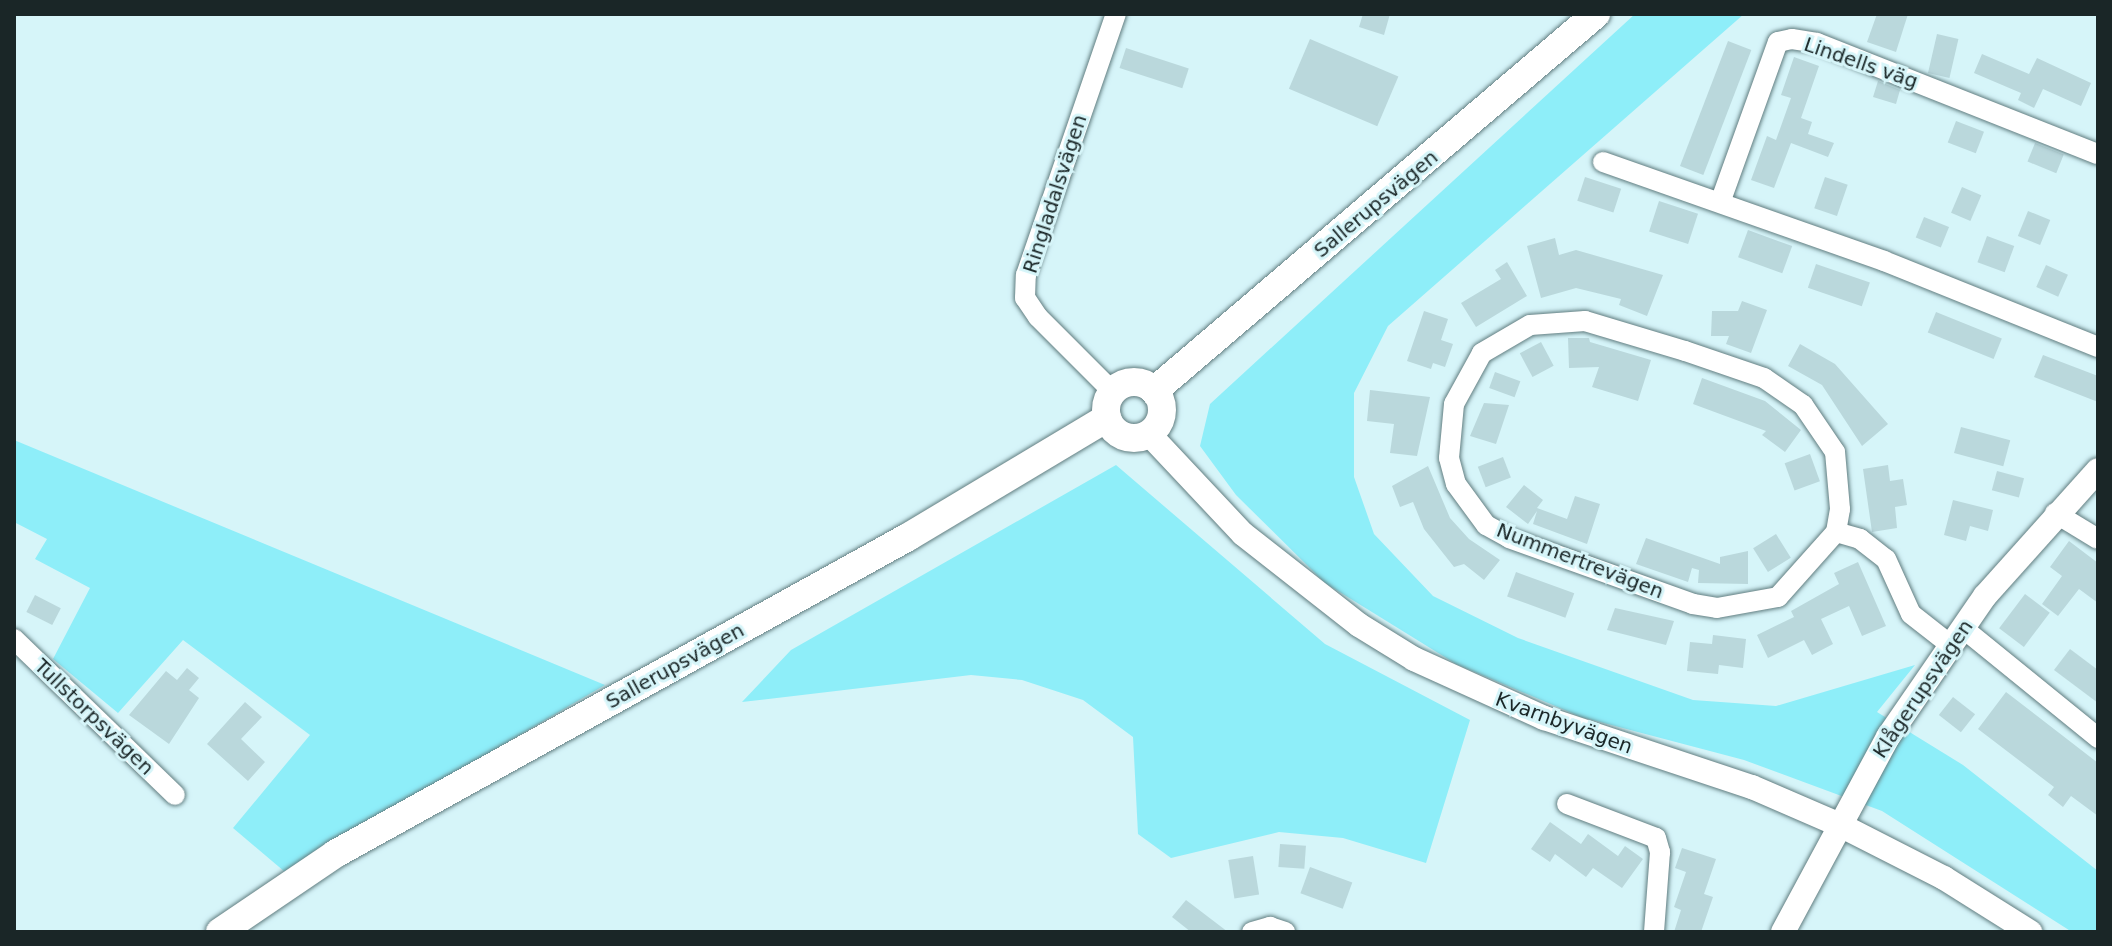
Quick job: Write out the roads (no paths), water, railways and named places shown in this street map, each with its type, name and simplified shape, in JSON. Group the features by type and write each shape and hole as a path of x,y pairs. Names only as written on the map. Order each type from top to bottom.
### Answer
{"main road":[{"name":"Sallerupsvägen","path":"220,932 237,925 335,854 895,544 1110,405 1133,382 1154,391 1596,14"},
{"path":"1110,405 1127,438 1149,434 1162,413 1154,391"}],"street":[{"name":"Ringladalsvägen","path":"1110,405 1025,298 1026,275 1116,14"},
{"name":"Lindells väg","path":"1721,200 1778,42 1792,39 1817,43 2098,154"},
{"path":"1603,162 1721,200 2098,347"},
{"name":"Nummertrevägen","path":"1585,321 1685,351 1764,378 1803,405 1835,452 1840,509 1836,532 1796,582 1778,597 1717,608 1679,599 1509,538 1486,525 1456,484 1449,458 1454,404 1482,353 1530,325 1585,321"},
{"name":"Kvarnbyvägen","path":"1149,434 1243,534 1347,616 1414,659 1544,718 1752,787 1840,825 1944,878 2030,932"},
{"name":"Klågerupsvägen","path":"1783,932 1888,737 1985,596 2055,513 2098,470"},
{"path":"2055,513 2098,539"},
{"path":"1836,532 1860,539 1886,559 1911,614 1958,638 2098,738"},
{"name":"Tullstorpsvägen","path":"14,639 175,795"},
{"path":"1567,804 1656,838 1660,852 1654,932"},
{"path":"1252,932 1270,927 1285,932"}]}
